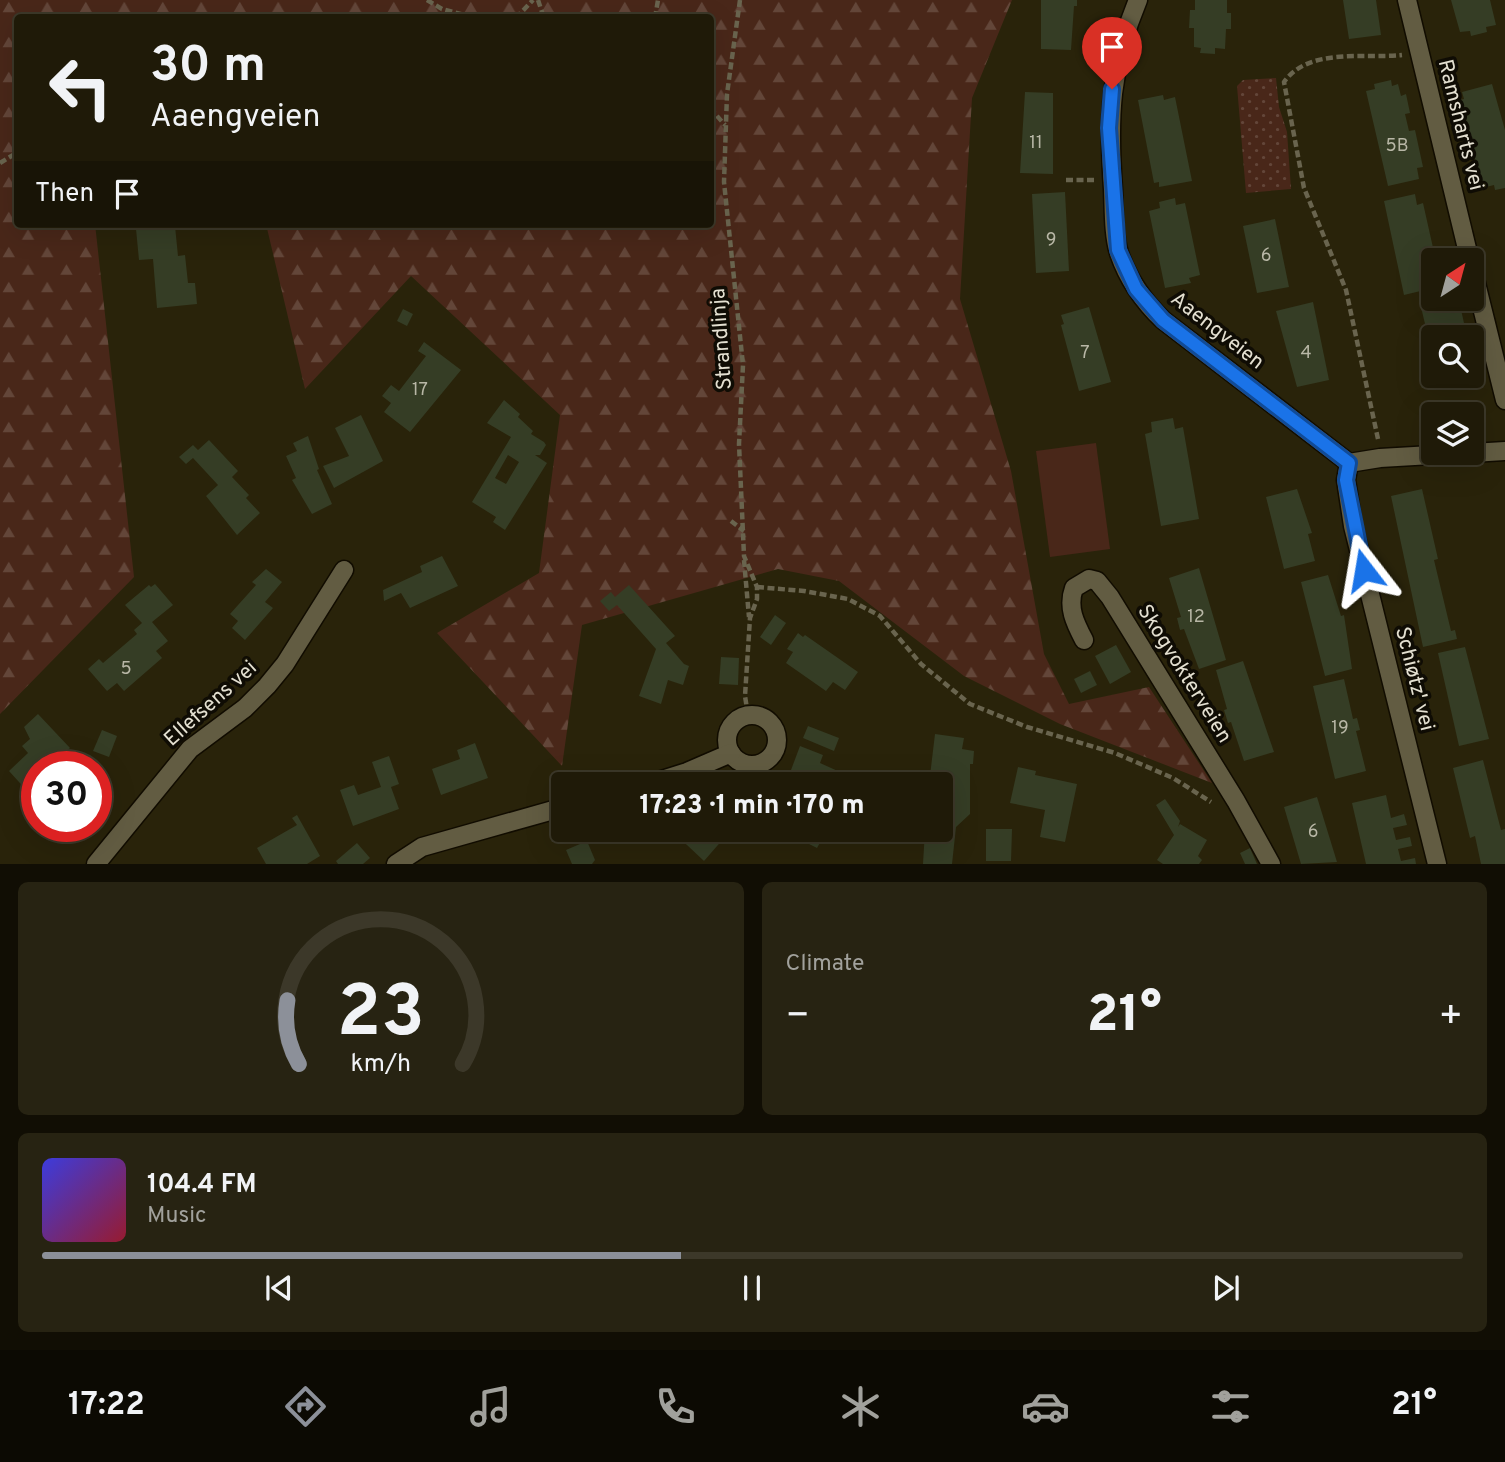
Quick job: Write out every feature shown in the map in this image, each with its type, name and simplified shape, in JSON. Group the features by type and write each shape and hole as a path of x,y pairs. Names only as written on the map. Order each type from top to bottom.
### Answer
{"street":[{"name":"Aaengveien","path":"1138,0 1118,61 1109,105 1118,250 1136,289 1149,306 1349,463"},
{"name":"Ramsharts vei","path":"1407,0 1467,248"},
{"path":"1483,312 1505,400"},
{"path":"1484,452 1505,451"},
{"path":"1349,463 1421,456"},
{"name":"Schiøtz' vei","path":"1349,463 1346,480 1353,526 1437,863"},
{"name":"Ellefsens vei","path":"96,863 125,832 190,749 245,708 267,686 285,664 344,570"},
{"name":"Skogvokterveien","path":"1084,639 1072,616 1070,597 1074,588 1089,579 1097,581 1110,597 1271,863"},
{"path":"748,715 757,715 773,726 777,745 766,761 757,764 738,760 731,753 728,734 738,718 748,715"},
{"path":"681,772 731,753"},
{"path":"396,863 422,847 551,811"}],"path":[{"path":"427,0 442,9 461,14"},
{"path":"520,14 535,0"},
{"name":"Strandlinja","path":"740,0 725,125 724,182 743,365 739,444 744,556 757,587"},
{"path":"1380,458 1375,418 1346,290 1304,188 1284,82 1293,69 1317,59 1418,53"},
{"path":"714,113 725,125"},
{"path":"1066,180 1112,180"},
{"path":"731,521 744,531"},
{"path":"744,556 745,597 750,618"},
{"path":"748,715 745,696 750,618 757,599 757,587 804,591 848,599 880,616 921,664 970,704 1027,727 1115,753 1173,778 1224,810 1244,815"}],"green space":[{"path":"0,0 1012,0 972,98 960,299 1011,471 1044,654 1069,704 1149,687 1212,783 1060,724 964,676 839,581 778,569 582,625 562,766 437,633 539,573 560,415 411,276 305,389 267,228 714,228 714,14 14,14 14,228 95,228 134,577 0,714"},
{"path":"1276,78 1279,107 1287,132 1291,189 1246,193 1237,86 1243,80"},
{"path":"1096,443 1110,549 1050,557 1036,451"}],"building":[{"path":"1041,0 1077,0 1077,6 1074,6 1071,50 1041,49"},
{"path":"1195,0 1227,0 1227,13 1231,13 1231,29 1226,29 1225,49 1215,48 1215,54 1200,53 1201,48 1194,47 1194,28 1189,28 1190,10 1195,10"},
{"path":"1343,0 1376,0 1381,35 1349,39"},
{"path":"1451,0 1490,0 1496,25 1486,27 1487,32 1471,36 1470,31 1460,32"},
{"path":"1391,80 1392,86 1398,84 1401,96 1406,94 1410,113 1405,114 1409,131 1415,130 1423,167 1417,168 1419,179 1388,186 1366,91 1375,89 1374,84"},
{"path":"1492,84 1505,130 1505,188 1495,190 1494,185 1486,187 1485,182 1481,183 1459,100 1464,99 1462,92"},
{"path":"1025,92 1053,93 1053,174 1020,173"},
{"path":"1163,95 1164,100 1175,97 1192,181 1159,187 1159,182 1154,183 1138,100"},
{"path":"1065,192 1069,271 1036,273 1032,194"},
{"path":"1415,194 1417,205 1423,203 1433,248 1421,248 1421,291 1404,295 1384,201"},
{"path":"1175,198 1176,205 1185,203 1200,275 1189,278 1191,283 1165,288 1149,211 1160,208 1159,202"},
{"path":"1275,219 1289,287 1257,293 1243,226"},
{"path":"175,228 178,256 185,255 188,283 195,283 197,304 157,308 153,259 139,260 136,229"},
{"path":"1313,302 1329,380 1297,387 1276,311"},
{"path":"1089,307 1111,382 1079,391 1061,325 1064,324 1061,315"},
{"path":"403,309 413,314 407,326 397,321"},
{"path":"1422,312 1462,312 1464,323 1459,325 1425,325"},
{"path":"424,342 461,370 410,432 384,412 391,403 382,396 391,385 399,391 426,356 418,351"},
{"path":"504,400 520,414 518,417 533,431 531,434 546,445 540,455 535,455 547,463 505,530 493,522 496,517 472,502 511,437 487,423","holes":["508,455 519,462 506,484 495,478"]},
{"path":"361,415 383,461 334,488 323,466 349,456 335,428"},
{"path":"1173,418 1175,429 1183,427 1199,519 1161,526 1145,434 1152,432 1151,422"},
{"path":"308,436 319,469 317,470 332,504 312,514 292,480 296,478 286,456 297,451 293,443"},
{"path":"209,440 238,471 232,477 249,495 246,498 260,513 237,535 206,496 218,485 193,458 186,464 179,457 193,445 198,450"},
{"path":"1297,489 1312,533 1308,534 1315,561 1284,569 1266,497"},
{"path":"1422,489 1438,559 1434,560 1451,631 1455,630 1457,639 1423,647 1391,496"},
{"path":"442,556 458,586 410,608 401,593 384,601 383,590 422,572 420,566"},
{"path":"1199,568 1226,660 1199,669 1184,629 1180,630 1177,618 1181,617 1169,578"},
{"path":"266,569 282,582 265,602 273,608 245,640 232,628 238,621 230,614 256,585 252,582"},
{"path":"1328,575 1341,616 1344,615 1352,669 1325,676 1301,582"},
{"path":"155,584 173,605 152,622 168,641 156,651 162,658 124,691 117,683 107,691 88,669 99,659 103,663 137,634 134,630 142,623 125,605 149,585 151,587"},
{"path":"629,585 675,636 666,643 684,664 689,666 683,685 668,680 661,704 639,696 656,649 617,605 609,611 600,601 611,592 615,597"},
{"path":"775,615 786,623 771,645 760,637"},
{"path":"798,633 803,637 805,635 858,672 845,690 833,682 826,691 786,663 793,652 787,649"},
{"path":"1116,645 1131,672 1110,684 1095,656"},
{"path":"1465,647 1489,739 1459,746 1438,653"},
{"path":"721,657 739,658 738,685 719,684"},
{"path":"1243,661 1274,752 1244,761 1231,722 1228,723 1224,710 1227,709 1216,670"},
{"path":"1090,671 1097,685 1081,693 1074,679"},
{"path":"1344,679 1353,719 1357,718 1360,730 1356,731 1366,771 1335,779 1313,686"},
{"path":"38,714 70,748 66,751 26,751 22,746 30,739 24,727"},
{"path":"808,726 839,738 834,751 803,738"},
{"path":"102,730 117,736 111,751 93,751"},
{"path":"935,734 964,738 962,749 974,751 973,764 970,764 970,814 956,827 952,864 923,864 924,842 953,842 953,772 930,772"},
{"path":"475,743 488,778 441,795 432,769 460,759 457,750"},
{"path":"800,746 823,755 820,763 840,772 797,772 791,770"},
{"path":"389,756 399,784 391,787 399,809 353,826 340,790 354,785 358,795 381,787 372,762"},
{"path":"21,760 21,784 9,771"},
{"path":"1483,760 1501,830 1505,829 1505,864 1481,864 1475,836 1470,838 1453,768"},
{"path":"1018,767 1036,771 1035,775 1077,784 1065,842 1040,837 1045,810 1010,803"},
{"path":"1386,795 1391,818 1404,814 1407,825 1393,828 1396,840 1410,837 1412,846 1398,849 1401,861 1415,858 1416,864 1366,864 1352,803"},
{"path":"1317,797 1337,862 1301,864 1284,807"},
{"path":"1165,799 1180,821 1178,827 1180,824 1207,840 1198,856 1202,860 1199,864 1163,864 1157,860 1174,835 1156,805"},
{"path":"297,815 320,856 307,864 266,864 257,848 297,825 292,818"},
{"path":"986,829 1012,829 1011,861 986,861"},
{"path":"587,842 595,860 592,864 572,864 566,850"},
{"path":"684,842 721,842 704,861"},
{"path":"805,842 820,842 817,848"},
{"path":"357,843 370,858 363,864 338,864 336,861"},
{"path":"1250,848 1257,864 1245,864 1240,853"}],"route":[{"path":"1112,89 1109,128 1118,250 1136,289 1163,320 1349,463 1346,480 1353,526 1364,570"}]}
